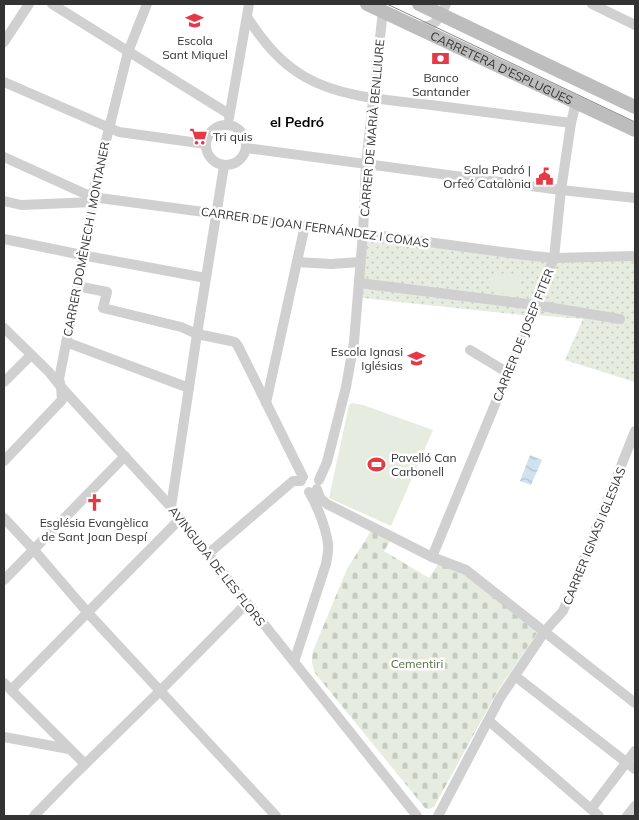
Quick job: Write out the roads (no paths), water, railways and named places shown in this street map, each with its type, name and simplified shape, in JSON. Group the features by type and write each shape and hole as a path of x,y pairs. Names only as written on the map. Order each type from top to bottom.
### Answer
{"street":[{"path":"4,42 28,4"},
{"path":"52,4 229,119 243,134 246,140 246,148 240,161 224,166 213,162 209,157 206,152 206,140 212,130 229,119 249,4"},
{"name":"CARRER DOMÈNECH I MONTANER","path":"4,461 62,400 59,379 93,200 128,52 147,4"},
{"name":"CARRETERA D'ESPLUGUES","path":"368,4 635,130"},
{"name":"CARRETERA D'ESPLUGUES","path":"419,4 444,9 635,107"},
{"path":"592,4 635,24"},
{"path":"415,26 429,26 434,23 444,9"},
{"name":"CARRER DE MARIÀ BENLLIURE","path":"315,487 327,462 346,387 354,342 363,234 366,164 383,11"},
{"path":"247,17 263,41 282,61 303,76 334,90 373,98 571,123"},
{"path":"4,82 118,132 206,144"},
{"name":"CARRER DE JOSEP FITER","path":"432,558 554,258 561,190 576,102"},
{"path":"246,148 635,198"},
{"name":"CARRER DE JOAN FERNÁNDEZ I COMAS","path":"4,157 93,200 216,213 554,258 635,256"},
{"path":"172,507 224,166"},
{"path":"4,201 21,205 93,200"},
{"path":"266,403 305,225"},
{"path":"4,238 82,255 206,278"},
{"path":"297,262 331,264 360,262"},
{"path":"359,283 535,305 620,319"},
{"path":"77,286 107,292 103,308 181,327 197,334 235,342 296,463 304,490 315,487"},
{"name":"AVINGUDA DE LES FLORS","path":"4,328 49,372 172,507 416,816"},
{"path":"66,342 189,388"},
{"path":"470,350 508,374"},
{"path":"4,382 31,355"},
{"name":"CARRER IGNASI IGLESIAS","path":"438,816 500,698 545,632 563,611 635,431"},
{"path":"4,580 125,456"},
{"path":"208,554 293,481 302,479 308,474 317,476 312,498 323,525 328,550 326,564 294,662"},
{"path":"315,487 320,498 327,504 432,558 466,570 635,702"},
{"path":"4,518 88,613 276,816"},
{"path":"85,764 7,686 88,613 180,519"},
{"path":"34,816 248,603"},
{"path":"515,676 635,769"},
{"path":"489,721 600,816"},
{"path":"4,736 69,749"},
{"path":"591,809 635,751"},
{"path":"627,816 635,806"}],"water":[{"path":"530,455 542,460 531,485 520,481"}],"tram line":[{"path":"387,4 635,122"}],"place":[{"name":"Escola Sant Miquel","path":"195,21"},
{"name":"Banco Santander","path":"441,58"},
{"name":"Tri quis","path":"199,136"},
{"name":"Sala Padró | Orfeó Catalònia","path":"545,176"},
{"name":"Escola Ignasi Iglésias","path":"417,358"},
{"name":"Pavelló Can Carbonell","path":"377,464"},
{"name":"Església Evangèlica de Sant Joan Despí","path":"94,503"}],"district":[{"name":"el Pedró","path":"297,122"}],"park label":[{"name":"Cementiri","path":"417,663"}]}
